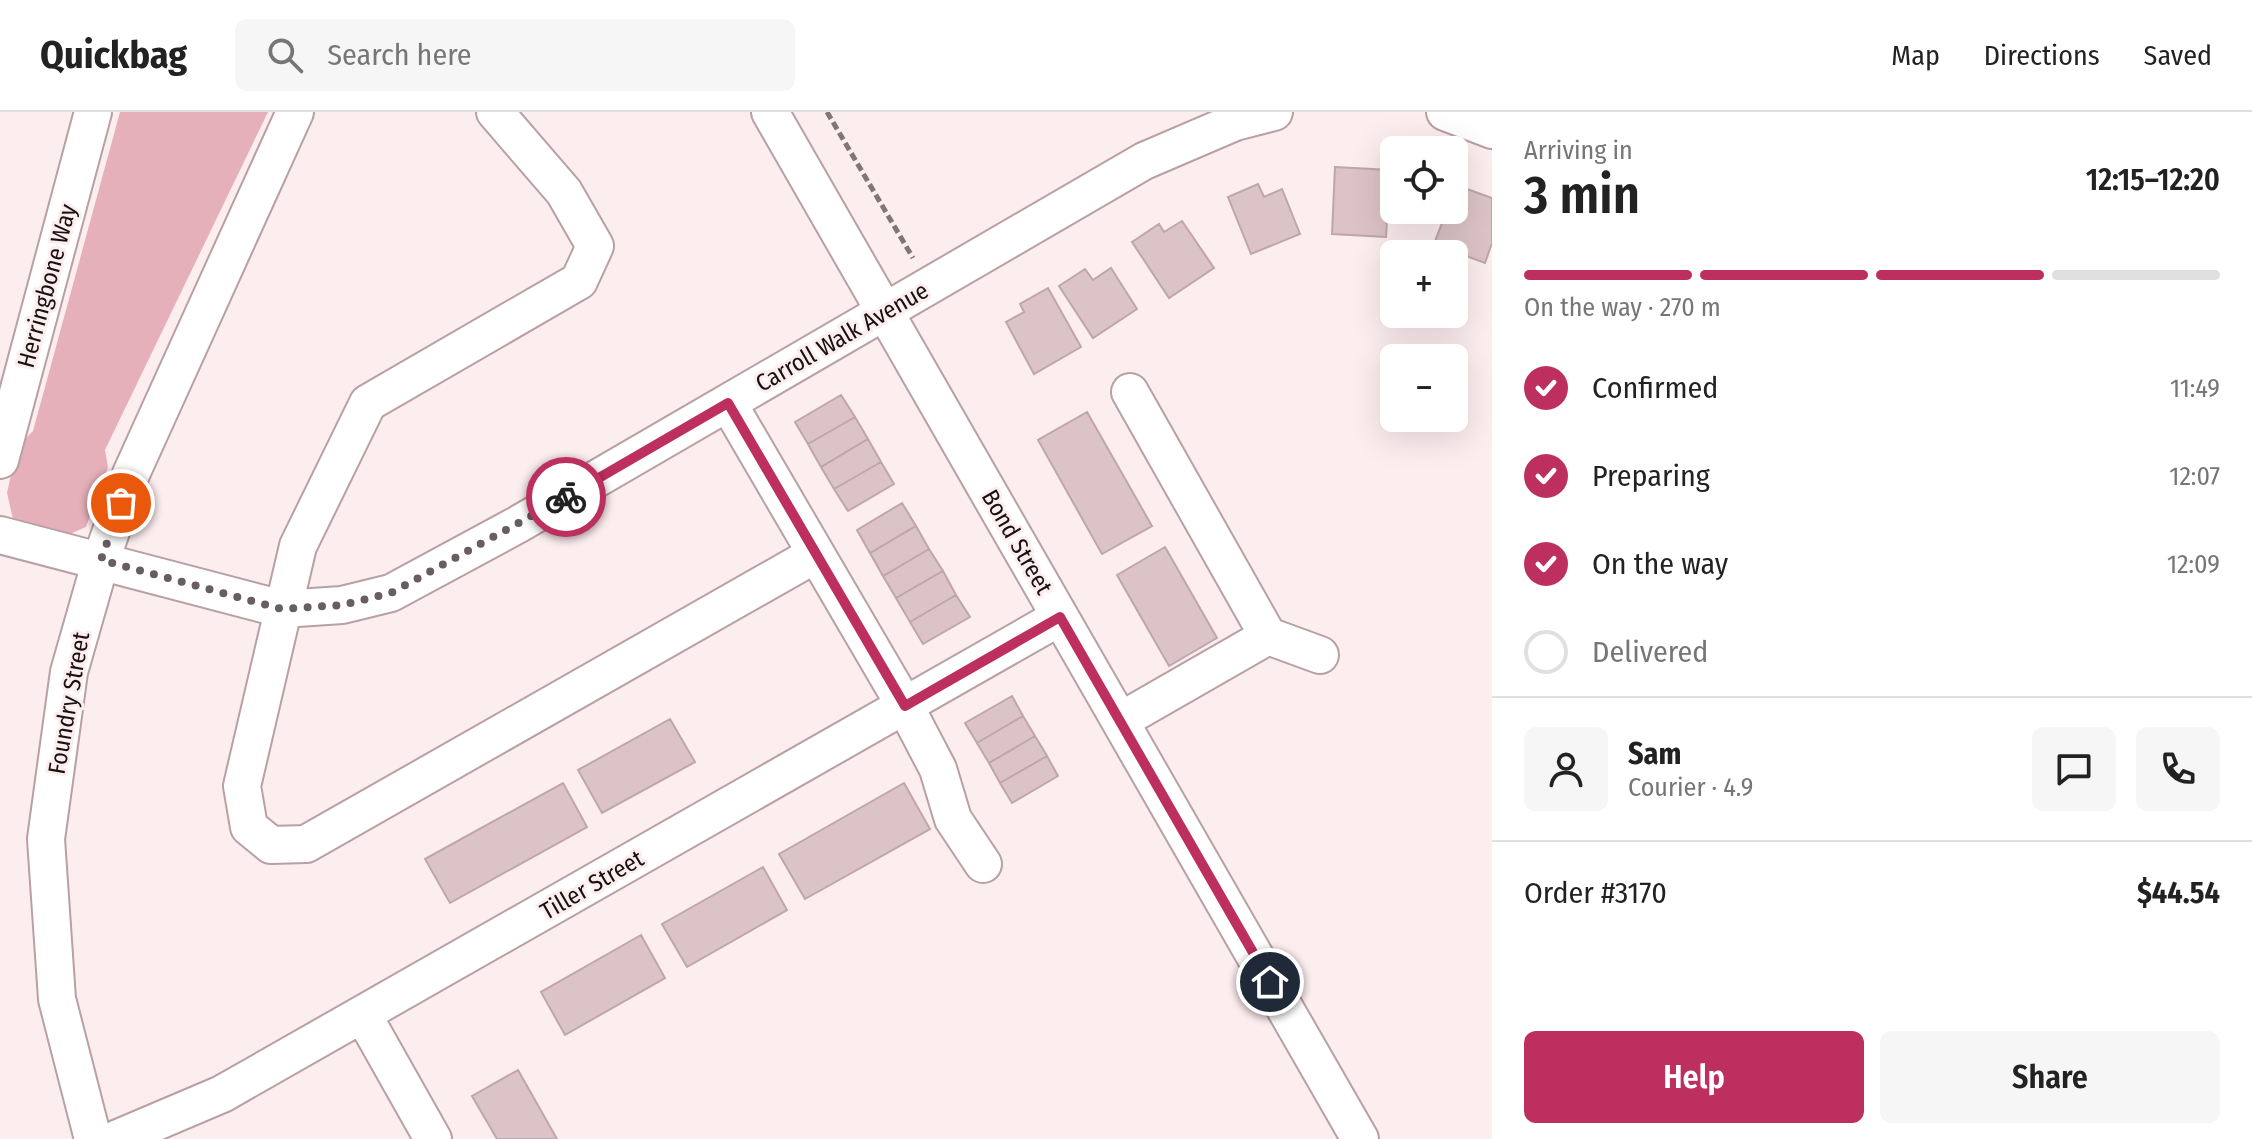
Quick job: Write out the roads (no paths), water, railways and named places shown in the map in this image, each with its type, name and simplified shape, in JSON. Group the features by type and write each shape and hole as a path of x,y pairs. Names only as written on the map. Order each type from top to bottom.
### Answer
{"street":[{"name":"Herringbone Way","path":"0,460 93,112"},
{"name":"Foundry Street","path":"93,1139 57,999 46,839 69,672 101,560 131,474 295,112"},
{"path":"495,112 564,192 595,246 579,281 368,403 298,546 242,786 249,827 271,845 306,844 816,554"},
{"name":"Bond Street","path":"770,112 1360,1139"},
{"name":"Carroll Walk Avenue","path":"0,535 282,609 342,605 391,593 517,525 1144,161 1235,122 1274,112"},
{"path":"1445,112 1492,130"},
{"path":"1130,392 1268,636 1320,655"},
{"path":"728,403 905,706 938,769 953,819 983,864"},
{"name":"Tiller Street","path":"116,1139 222,1094 1060,617"},
{"path":"1120,721 1268,636"},
{"path":"363,1015 433,1139"}]}
